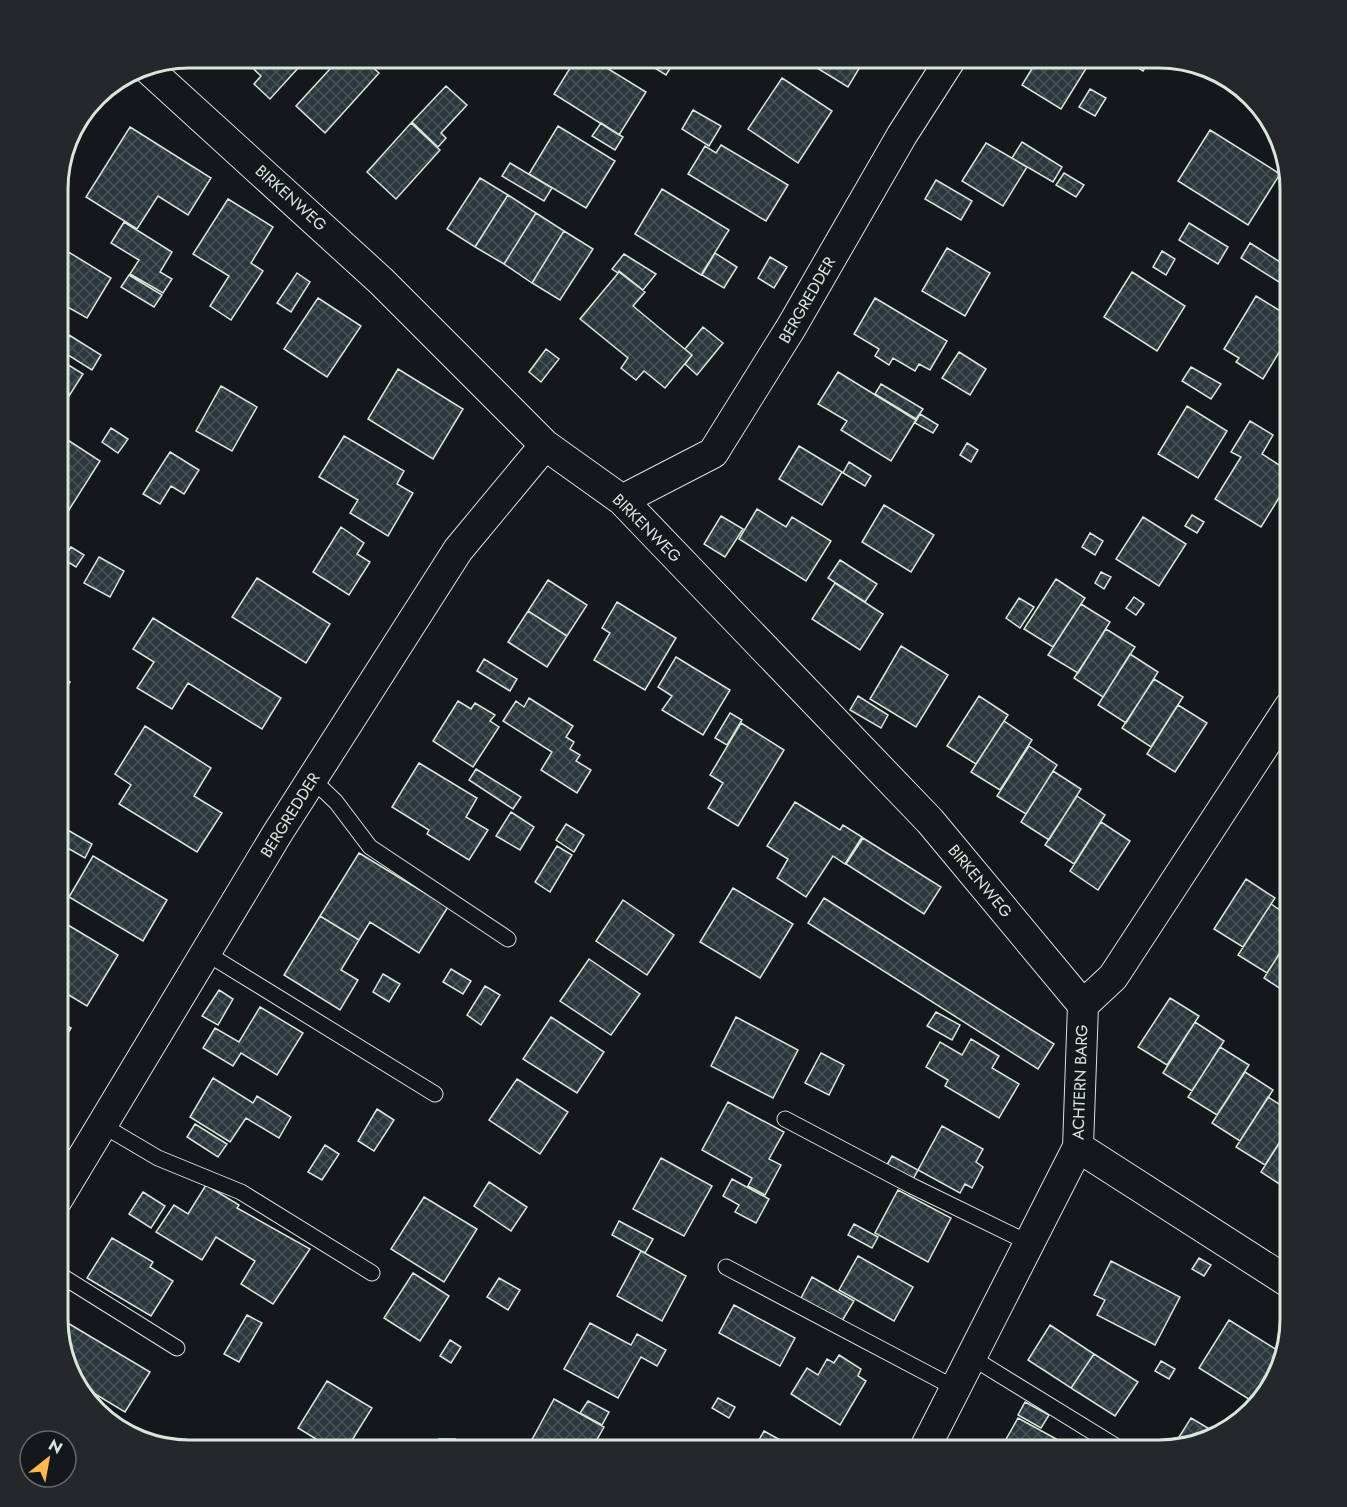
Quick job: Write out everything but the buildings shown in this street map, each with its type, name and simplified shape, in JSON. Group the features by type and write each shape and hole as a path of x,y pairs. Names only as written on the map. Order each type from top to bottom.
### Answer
{"street":[{"name":"BERGREDDER","path":"622,500 713,453 792,326 902,135 945,68"},
{"name":"BIRKENWEG","path":"153,73 381,281 545,445 622,500 930,821 1083,1005"},
{"name":"BERGREDDER","path":"68,1182 312,779 458,550 545,445"},
{"name":"ACHTERN BARG","path":"930,1439 1078,1147 1083,1005 1113,977 1280,721"},
{"path":"1078,1147 1280,1277"}],"lane":[{"path":"312,779 336,801 370,847 508,939"},
{"path":"206,953 435,1094"},
{"path":"785,1119 912,1186 1029,1243"},
{"path":"102,1125 158,1158 241,1192 372,1273"},
{"path":"726,1267 955,1388"},
{"path":"68,1280 177,1348"},
{"path":"971,1357 1104,1439"}]}
